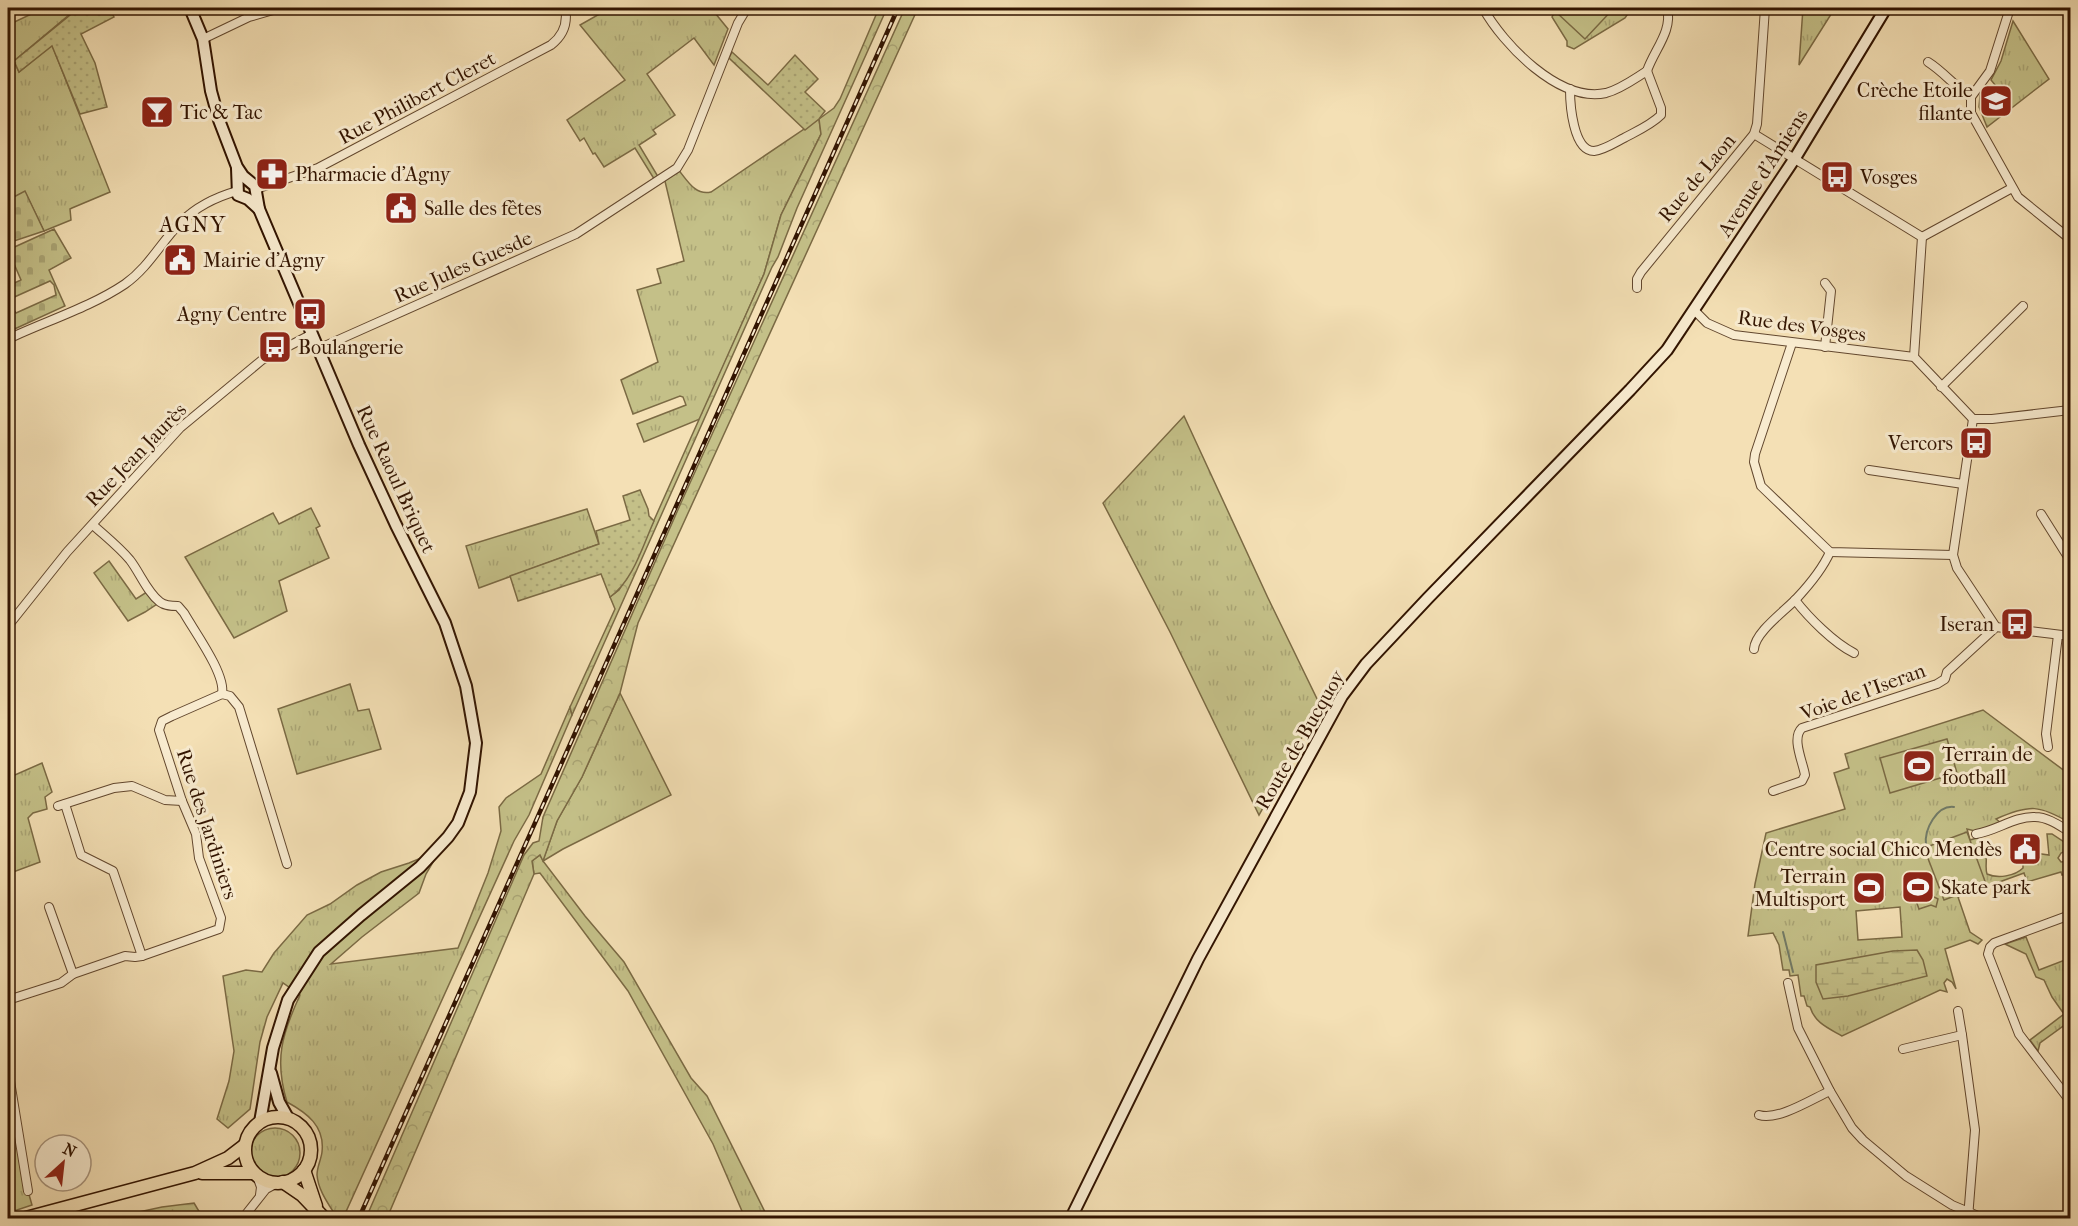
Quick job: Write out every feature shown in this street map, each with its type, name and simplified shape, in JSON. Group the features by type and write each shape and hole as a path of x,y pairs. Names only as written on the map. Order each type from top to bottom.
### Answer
{"main road":[{"path":"190,8 203,39 211,91 219,120 237,167 241,198 253,194 253,183 241,186"},
{"name":"Avenue d'Amiens","path":"1664,353 1795,158 1886,8"},
{"name":"Rue Raoul Briquet","path":"253,194 376,482 445,623 466,686 476,743 473,777 458,823 435,853 319,952 288,1000 273,1048 260,1122"},
{"name":"Route de Bucquoy","path":"1071,1218 1198,959 1342,696 1366,664 1664,353"},
{"path":"270,1070 279,1102 288,1118 303,1128 311,1144 311,1153 304,1170 298,1176 280,1183"},
{"path":"26,1218 195,1173 228,1158 244,1145 250,1131 260,1122 270,1117 288,1118"},
{"path":"244,1145 248,1165 256,1174 266,1181 292,1187 321,1214"},
{"path":"304,1170 321,1214"},
{"path":"195,1173 233,1171 256,1174"}],"street":[{"path":"203,39 249,17 280,8"},
{"name":"Rue Philibert Cleret","path":"253,194 318,168 551,45 563,33 566,21 565,8"},
{"name":"Rue Jules Guesde","path":"318,349 576,234 677,168 687,150 738,23 747,8"},
{"path":"1483,8 1504,38 1527,62 1560,86 1582,93 1605,93 1647,71"},
{"path":"1570,89 1571,115 1581,143 1587,149 1597,150 1613,144 1661,115 1661,108 1647,71 1668,29 1667,8"},
{"name":"Rue de Laon","path":"1637,288 1637,279 1641,272 1754,134 1757,124 1765,8"},
{"path":"2010,8 1990,71 1971,97 1971,113 2012,189 2026,205 2070,238"},
{"path":"1928,62 1971,97"},
{"path":"1754,134 1922,237"},
{"path":"8,339 84,306 125,284 141,271 188,216 206,202 241,186"},
{"path":"1922,237 2012,189"},
{"path":"1922,237 1914,357 1973,419 2070,410"},
{"path":"1825,283 1831,291 1825,347"},
{"path":"1941,387 2023,306"},
{"name":"Rue des Vosges","path":"1694,310 1707,323 1726,333 1914,357"},
{"name":"Rue Jean Jaurès","path":"8,626 61,560 180,428 251,367 278,350 312,334"},
{"path":"1792,343 1755,454 1754,462 1761,486 1830,552 1953,555"},
{"path":"1973,419 1953,555 1957,568 1996,627 2070,636"},
{"path":"1869,470 1963,484"},
{"path":"2041,514 2070,560"},
{"path":"93,525 130,561 160,602 178,606 184,613 219,674 224,687 222,694 230,696 239,707 287,864"},
{"path":"1754,649 1759,636 1824,567 1830,552"},
{"path":"1795,600 1803,611 1828,634 1845,649 1854,653"},
{"name":"Voie de l'Iseran","path":"1773,791 1802,781 1806,775 1797,740 1798,731 1802,728 1937,684 1945,679 1947,672 1996,627"},
{"path":"2048,747 2046,734 2058,635"},
{"name":"Rue des Jardiniers","path":"142,956 219,929 221,918 199,858 196,834 182,801 159,730 162,722 172,716 222,694"},
{"path":"8,1000 61,983 73,974 125,956 142,956 113,871 81,855 61,805 114,788 132,786 165,800 182,801"},
{"path":"1976,834 1985,833 2023,818 2035,817 2050,821 2070,832"},
{"path":"49,907 73,974"},
{"path":"2070,915 1994,943 1988,954 2019,1034 2070,1101"},
{"path":"1788,983 1798,1028 1852,1128 1906,1176 1969,1216 1983,1218"},
{"path":"1958,1011 1975,1130 1969,1216"},
{"path":"1903,1049 1962,1035"},
{"path":"8,1069 27,1191"},
{"path":"1759,1115 1767,1118 1777,1115 1830,1091"},
{"path":"256,1174 261,1187 260,1196"},
{"path":"243,1218 266,1189 280,1183"}],"green space":[{"path":"44,8 66,8 70,14 14,61 19,72 52,45 110,192 70,209 71,220 44,231 25,192 8,200 8,25"},
{"path":"66,8 109,8 114,17 81,34 95,63 107,107 80,114 52,46 19,72 14,61 70,15"},
{"path":"610,8 711,8 728,29 714,65 694,38 647,74 675,115 653,130 656,134 639,145 660,180 656,182 635,148 604,167 584,138 580,141 567,120 625,80 580,25"},
{"path":"879,8 887,8 572,715 570,707 615,609 610,597 619,590 634,565 764,274 781,215 821,134 819,119 834,108 840,99"},
{"path":"905,8 918,8 638,623 620,693 582,777 557,821 543,861 540,855 532,861 534,874 387,1218 366,1218 524,855 533,843 539,841 543,817 680,505"},
{"path":"1557,8 1632,8 1625,18 1574,49 1567,46 1567,41 1552,17"},
{"path":"1560,8 1614,8 1585,39 1556,12"},
{"path":"1803,8 1835,8 1799,65"},
{"path":"2013,21 2049,79 1987,127 1979,107 1980,96 1994,114 2009,102 1991,80 2001,61"},
{"path":"732,52 768,85 795,55 818,79 805,92 825,111 805,130 729,58"},
{"path":"819,119 821,134 781,215 764,274 700,419 644,442 637,424 686,405 683,397 680,396 633,414 621,380 658,362 637,290 661,283 657,269 684,261 664,177 677,168 700,192 711,192"},
{"path":"25,191 44,231 8,243 8,200"},
{"path":"54,229 71,258 49,270 65,306 8,332 8,305 10,311 14,310 16,313 56,295 54,285 50,281 10,299 11,303 8,304 8,286 21,280 8,250"},
{"path":"1184,416 1320,705 1259,815 1170,632 1103,503"},
{"path":"640,490 649,516 654,521 631,572 618,590 610,597 601,574 518,601 510,576 599,544 596,531 630,520 623,496"},
{"path":"311,508 320,526 316,528 329,558 279,581 287,611 234,638 185,557 273,513 279,524"},
{"path":"587,509 599,544 479,588 466,546"},
{"path":"109,561 136,599 150,590 160,602 128,621 94,573"},
{"path":"350,684 358,711 369,709 381,749 297,774 278,709"},
{"path":"620,693 671,795 543,861 624,962 691,1078 707,1096 768,1218 745,1218 713,1144 628,991 540,873 534,874 532,861 540,855 543,860 557,821 582,777"},
{"path":"570,707 572,715 529,815 514,841 344,1216 334,1213 323,1195 318,1180 317,1172 322,1152 321,1135 308,1116 287,1102 283,1087 282,1047 300,995 283,983 267,1017 260,1042 250,1109 228,1128 217,1119 229,1081 234,1051 223,976 246,970 262,972 274,953 307,915 330,904 381,872 440,850 426,874 419,893 331,964 458,948 488,873 501,831 499,807 506,798 541,774"},
{"path":"1983,710 2070,775 2070,823 2042,810 2026,809 1996,819 2001,823 1975,831 1967,829 1970,840 1977,838 1981,845 1991,845 1986,855 1987,874 2011,875 2023,868 2023,855 2035,853 2049,855 2047,834 2052,834 2070,846 2070,849 2061,853 2058,858 2061,862 2070,861 2070,873 2062,875 2061,872 2027,882 2024,873 1958,897 1970,932 1982,940 1978,944 1970,940 1945,949 1956,989 1947,979 1944,983 1947,992 1940,990 1842,1036 1827,1028 1807,1006 1804,996 1801,996 1798,975 1790,976 1789,970 1783,970 1779,945 1773,933 1748,936 1755,884 1766,833 1845,809 1834,773 1849,768 1845,754","holes":["1900,907 1902,937 1858,940 1856,911"]},
{"name":"Terrain de football","path":"1947,739 1957,773 1890,793 1880,758"},
{"path":"42,763 52,792 45,797 47,809 33,813 28,818 40,862 8,874 8,778"},
{"path":"1967,832 1986,884 1944,900 1924,848"},
{"name":"Skate park","path":"1915,876 1938,899 1936,907 1931,905 1919,909 1908,879"},
{"name":"Terrain Multisport","path":"1884,880 1885,895 1855,897 1854,882"},
{"path":"2026,937 2039,970 2070,958 2070,1021 2040,1043 2038,1051 2030,1040 2064,1014 2044,980 2036,977 2026,954 2005,944"},
{"path":"1917,950 1923,960 1927,976 1848,996 1823,999 1816,982 1816,965 1893,951"},
{"path":"8,1069 32,1205 8,1213"},
{"path":"275,1128 284,1130 295,1139 300,1153 298,1162 289,1173 275,1178 266,1176 255,1167 250,1153 252,1144 261,1133"},
{"path":"194,1203 200,1213 191,1218 111,1218 162,1207"}],"waterway":[{"path":"8,18 28,8"},
{"path":"1926,845 1927,832 1933,819 1942,810 1954,807"},
{"path":"1783,932 1793,972"}],"railway":[{"path":"359,1218 898,8"}],"place":[{"name":"Crèche Etoile filante","path":"1996,101"},
{"name":"Tic & Tac","path":"157,112"},
{"name":"Pharmacie d'Agny","path":"272,174"},
{"name":"Vosges","path":"1837,177"},
{"name":"Salle des fêtes","path":"401,208"},
{"name":"Mairie d'Agny","path":"180,260"},
{"name":"Agny Centre","path":"310,314"},
{"name":"Boulangerie","path":"275,347"},
{"name":"Vercors","path":"1976,443"},
{"name":"Iseran","path":"2017,624"},
{"name":"Terrain de football","path":"1919,766"},
{"name":"Centre social Chico Mendès","path":"2025,849"},
{"name":"Skate park","path":"1918,887"},
{"name":"Terrain Multisport","path":"1869,888"}],"district":[{"name":"AGNY","path":"193,225"}]}
